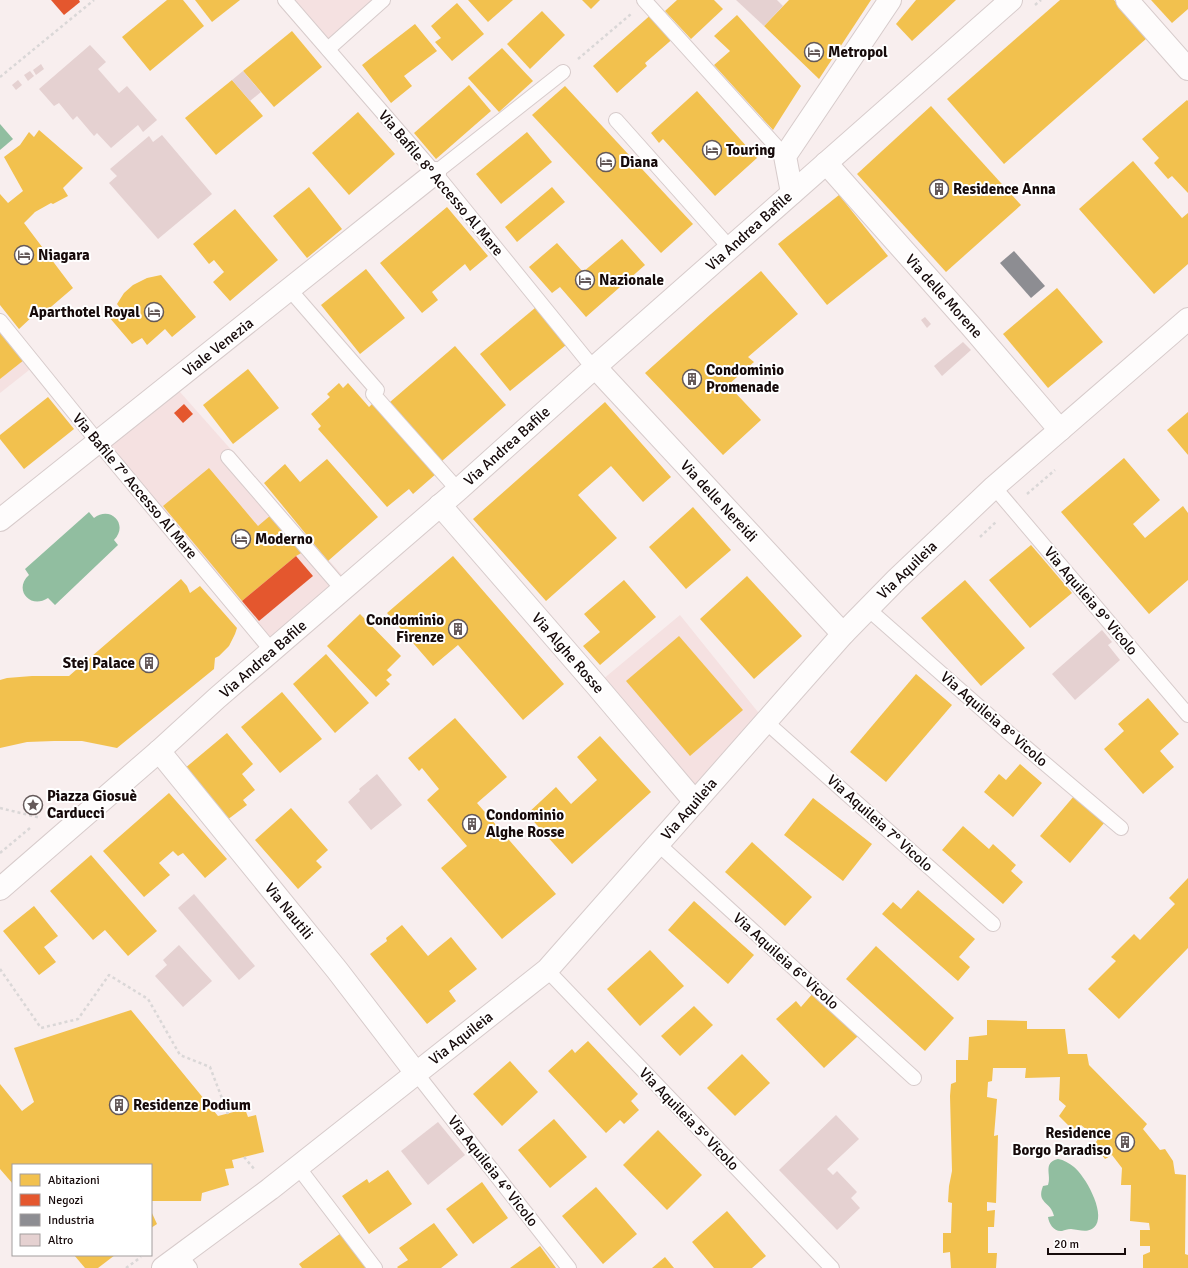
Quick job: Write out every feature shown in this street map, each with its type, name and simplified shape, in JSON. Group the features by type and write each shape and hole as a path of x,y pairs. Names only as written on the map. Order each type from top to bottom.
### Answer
{"street":[{"path":"792,193 785,156 890,0"},
{"name":"Via Andrea Bafile","path":"0,889 159,751 217,698 458,490 595,367 1011,0"},
{"path":"1127,0 1188,69"},
{"name":"Via delle Morene","path":"826,163 965,319 1060,430"},
{"name":"Viale Venezia","path":"0,520 436,173"},
{"name":"Via Aquileia","path":"163,1268 185,1261 270,1189 547,970 843,634 897,578 994,487 1187,322"},
{"name":"Via delle Nereidi","path":"595,367 843,634"},
{"name":"Via Alghe Rosse","path":"440,505 591,679 695,802"},
{"name":"Via Nautili","path":"159,751 338,970 416,1073"}],"lane":[{"name":"Via Bafile 8° Accesso Al Mare","path":"285,0 436,173 586,359 595,367"},
{"path":"328,49 383,0"},
{"path":"649,2 785,156"},
{"path":"436,173 563,72"},
{"path":"616,120 730,248"},
{"path":"290,290 377,390 373,394 458,490"},
{"name":"Via Bafile 7° Accesso Al Mare","path":"0,321 98,442 272,651"},
{"path":"228,457 343,590"},
{"name":"Via Aquileia 9° Vicolo","path":"994,487 1188,715"},
{"name":"Via Aquileia 8° Vicolo","path":"868,609 1010,734 1121,828"},
{"name":"Via Aquileia 7° Vicolo","path":"766,722 993,924"},
{"name":"Via Aquileia 6° Vicolo","path":"658,844 914,1078"},
{"name":"Via Aquileia 5° Vicolo","path":"547,970 832,1268"},
{"name":"Via Aquileia 4° Vicolo","path":"416,1073 569,1268"},
{"path":"298,1167 375,1268"}],"path":[{"path":"0,77 94,0"},
{"path":"563,72 649,2"},
{"path":"0,808 41,818"},
{"path":"0,969 41,1028 78,1019 109,975 148,999 180,1055 210,1067 228,1114"},
{"path":"244,1157 255,1170"},
{"path":"126,1268 142,1256"}],"shaded area":[{"path":"285,0 383,0 328,49"},
{"path":"0,124 13,139 0,150"},
{"path":"0,313 38,363 0,393"},
{"path":"172,383 350,584 272,651 98,442"},
{"path":"89,512 94,518 106,514 112,515 116,518 120,528 114,540 118,545 55,605 48,598 41,601 30,600 23,592 24,580 29,575 25,569"},
{"path":"680,615 766,722 695,802 596,685"},
{"path":"1058,1159 1074,1167 1083,1178 1092,1194 1098,1211 1098,1219 1096,1225 1091,1230 1085,1231 1070,1229 1059,1231 1054,1229 1049,1222 1048,1217 1054,1216 1041,1196 1041,1192 1043,1186 1048,1185 1048,1170 1050,1163"}],"building: Abitazioni":[{"path":"167,0 183,0 204,26 150,71 122,37"},
{"path":"195,0 240,0 212,22"},
{"path":"468,0 513,0 488,22"},
{"path":"582,0 600,0 591,9"},
{"path":"677,0 714,0 723,9 691,39 665,11"},
{"name":"Metropol","path":"789,0 871,0 819,79 764,26"},
{"path":"916,0 956,0 912,41 896,24"},
{"path":"1060,0 1114,0 1147,38 1004,164 947,99"},
{"path":"1151,0 1188,0 1188,9 1172,23"},
{"path":"457,3 484,34 452,61 435,42 441,38 431,26"},
{"path":"542,11 565,35 530,69 507,44"},
{"path":"654,12 676,36 645,63 647,66 617,93 593,66"},
{"path":"737,15 801,86 773,130 714,65 730,51 714,36"},
{"path":"415,24 437,51 404,76 412,86 391,103 362,65"},
{"path":"292,31 322,67 274,107 243,71"},
{"path":"502,48 533,81 499,112 468,78"},
{"path":"232,80 263,116 216,155 185,118"},
{"path":"469,85 491,111 436,159 414,133"},
{"name":"Diana","path":"565,86 693,224 661,253 532,115"},
{"name":"Touring","path":"697,91 757,158 715,196 663,139 659,143 651,133"},
{"path":"1187,100 1188,193 1172,176 1168,179 1154,163 1159,158 1142,139"},
{"name":"Residence Anna","path":"931,106 1021,205 946,272 857,174"},
{"path":"358,112 395,154 349,195 312,153"},
{"name":"Niagara","path":"39,130 83,168 63,188 68,196 35,212 24,223 73,288 38,318 34,315 19,329 0,305 0,194 8,203 23,191 4,157 20,145 29,132 34,137"},
{"path":"527,132 552,162 501,204 476,174"},
{"path":"1133,161 1182,218 1188,213 1188,264 1154,294 1079,209"},
{"path":"309,187 342,229 307,258 273,216"},
{"path":"552,187 565,202 517,242 505,227"},
{"path":"839,195 888,256 827,305 778,244"},
{"path":"447,207 488,256 470,271 465,264 432,292 438,300 422,313 380,263"},
{"path":"235,209 278,260 230,301 213,282 224,272 214,260 209,264 193,244"},
{"name":"Nazionale","path":"622,239 645,265 586,317 560,287 552,293 529,267 557,243 583,272"},
{"path":"366,269 405,318 360,354 321,305"},
{"name":"Condominio Promenade","path":"761,271 798,314 748,357 754,362 728,385 761,420 723,455 645,373"},
{"name":"Aparthotel Royal","path":"161,275 196,317 172,337 165,329 147,345 142,338 132,344 109,317 120,308 117,304 124,293 133,285 147,278"},
{"path":"1057,288 1103,342 1048,388 1003,334"},
{"path":"535,308 566,345 510,391 480,354"},
{"path":"0,332 24,360 0,379"},
{"path":"455,346 506,405 442,461 390,402"},
{"path":"248,369 279,408 233,444 203,405"},
{"path":"339,383 343,388 348,383 369,407 374,402 437,473 413,494 409,489 387,507 318,429 321,426 311,414 330,397 327,394"},
{"path":"48,397 74,429 24,469 0,439 0,435"},
{"path":"605,402 671,477 643,502 611,466 578,495 617,538 546,601 473,519"},
{"path":"1188,412 1188,455 1167,430"},
{"path":"1124,458 1160,500 1133,524 1145,538 1183,506 1188,513 1188,580 1149,614 1061,512"},
{"path":"327,459 378,517 328,561 264,483 285,464 300,482"},
{"name":"Moderno","path":"209,468 258,526 271,515 303,552 296,556 242,601 163,506"},
{"path":"693,507 731,550 686,589 649,547"},
{"path":"1031,545 1072,593 1030,628 989,580"},
{"name":"Condominio Firenze","path":"453,556 564,684 523,720 458,645 433,666 387,613"},
{"path":"747,576 802,636 754,679 700,619"},
{"name":"Stej Palace","path":"181,579 187,586 190,593 200,586 237,628 229,646 215,658 214,669 117,748 82,741 54,741 27,742 0,748 0,680 32,676 69,676"},
{"path":"624,580 656,617 600,665 583,646 600,632 584,614"},
{"path":"965,580 1025,648 981,686 921,618"},
{"path":"360,614 401,656 387,670 392,675 386,680 390,684 376,697 327,646"},
{"path":"679,636 743,710 690,756 626,681"},
{"path":"326,654 369,703 335,733 293,684"},
{"path":"916,674 952,705 886,782 850,752"},
{"path":"282,692 322,739 280,773 241,727"},
{"path":"1148,698 1179,734 1160,751 1174,767 1143,794 1104,749 1124,731 1118,724"},
{"name":"Condominio Alghe Rosse","path":"455,718 507,777 477,803 556,894 502,939 441,868 467,846 427,800 439,789 422,768 419,771 408,758"},
{"path":"227,733 253,764 242,774 255,790 243,800 247,805 227,820 184,769"},
{"path":"600,736 651,792 572,864 527,814 556,787 571,804 597,780 577,757"},
{"path":"1020,764 1042,783 1013,817 984,792 999,774 1006,780"},
{"path":"169,793 227,859 205,878 183,853 178,856 173,851 159,863 170,875 144,897 103,851"},
{"path":"1074,796 1105,822 1070,863 1040,836"},
{"path":"813,798 872,844 843,881 784,835"},
{"path":"291,808 328,850 316,861 322,867 298,889 255,840"},
{"path":"963,826 989,849 993,844 1016,865 1011,871 1023,882 1003,904 942,850"},
{"path":"752,842 812,897 785,926 725,872"},
{"path":"91,855 157,931 128,956 105,930 93,940 50,891"},
{"path":"1188,878 1188,948 1119,1019 1088,989 1116,961 1111,957 1134,934 1140,940 1175,904 1169,898"},
{"path":"918,890 975,939 959,957 970,967 958,981 882,914 893,902 901,909"},
{"path":"694,901 754,955 728,984 668,930"},
{"path":"34,906 58,936 44,947 56,962 39,975 3,931"},
{"path":"402,925 428,956 451,937 477,969 449,991 456,1001 427,1024 370,954 387,941 386,938"},
{"path":"876,946 954,1018 925,1051 846,979"},
{"path":"650,950 684,986 640,1026 607,989"},
{"path":"814,992 858,1036 824,1068 776,1019 796,1001 801,1007"},
{"path":"694,1006 713,1025 680,1056 661,1036"},
{"name":"Residenze Podium","path":"131,1010 218,1116 245,1109 248,1117 256,1115 264,1152 232,1160 234,1168 225,1169 229,1185 202,1193 201,1201 152,1201 152,1164 12,1164 12,1183 0,1169 0,1084 22,1111 34,1102 14,1048"},
{"name":"Residence Borgo Paradiso","path":"987,1020 1027,1021 1027,1029 1065,1029 1068,1054 1087,1054 1089,1065 1147,1124 1143,1129 1160,1150 1165,1149 1173,1161 1175,1174 1186,1175 1185,1254 1188,1255 1188,1268 1143,1268 1143,1255 1150,1252 1150,1246 1140,1246 1140,1230 1150,1230 1149,1223 1130,1221 1131,1185 1121,1185 1122,1168 1112,1155 1105,1159 1094,1145 1098,1139 1081,1125 1077,1130 1072,1129 1059,1116 1066,1106 1059,1100 1060,1077 1025,1078 1026,1068 993,1068 992,1081 988,1082 987,1097 997,1099 994,1136 998,1135 996,1203 987,1202 987,1211 995,1210 994,1227 988,1227 988,1253 997,1253 996,1268 951,1268 950,1252 943,1253 943,1233 951,1233 952,1203 948,1202 952,1171 951,1084 956,1082 956,1060 968,1060 969,1037 987,1035"},
{"path":"588,1041 638,1094 631,1101 639,1110 624,1124 620,1120 606,1133 548,1071 572,1049 575,1053"},
{"path":"742,1054 770,1083 735,1116 707,1088"},
{"path":"510,1061 538,1092 502,1126 473,1094"},
{"path":"554,1119 587,1157 550,1188 518,1150"},
{"path":"658,1130 702,1175 667,1210 623,1165"},
{"path":"388,1170 412,1204 369,1234 342,1196 367,1179 369,1183"},
{"path":"482,1182 508,1218 473,1244 446,1209"},
{"path":"596,1187 637,1234 603,1264 562,1216"},
{"path":"727,1211 766,1256 752,1268 714,1268 692,1242"},
{"path":"152,1213 157,1224 152,1227"},
{"path":"434,1223 458,1255 441,1268 398,1268 397,1267 408,1260 399,1248"},
{"path":"341,1233 367,1268 302,1268 299,1264"},
{"path":"540,1246 556,1268 510,1268"},
{"path":"75,1256 114,1256 98,1268 85,1268"},
{"path":"665,1257 674,1268 652,1268"}],"building: Negozi":[{"path":"51,0 79,0 80,2 64,15"},
{"path":"184,404 193,414 183,423 174,413"},
{"path":"296,556 313,576 259,621 242,601"}],"building: Industria":[{"path":"1014,251 1045,286 1031,298 1000,263"}],"building: Altro":[{"path":"736,0 777,0 783,6 764,26"},
{"path":"90,45 106,62 98,69 119,93 127,86 157,120 143,132 138,125 111,148 97,133 94,136 77,116 73,120 59,103 54,106 39,89"},
{"path":"41,64 44,69 36,75 33,70"},
{"path":"30,71 34,76 28,81 24,75"},
{"path":"243,71 261,92 250,101 232,80"},
{"path":"18,80 22,85 16,90 12,85"},
{"path":"162,135 212,194 158,239 109,183 117,176 110,169 149,136 153,142"},
{"path":"925,317 931,324 927,328 921,320"},
{"path":"963,342 971,350 942,376 934,366"},
{"path":"1102,630 1112,642 1108,645 1120,660 1075,700 1052,674"},
{"path":"377,774 402,805 371,830 348,802 360,791 359,789"},
{"path":"194,894 255,966 239,980 178,908"},
{"path":"179,945 212,981 183,1007 155,976 167,965 163,960"},
{"path":"836,1115 859,1139 827,1169 833,1175 837,1171 857,1192 851,1198 860,1208 837,1230 779,1170"},
{"path":"438,1122 465,1155 428,1185 401,1151"}],"place":[{"name":"Metropol","path":"814,52"},
{"name":"Touring","path":"712,150"},
{"name":"Diana","path":"606,162"},
{"name":"Residence Anna","path":"939,189"},
{"name":"Niagara","path":"24,255"},
{"name":"Nazionale","path":"585,280"},
{"name":"Aparthotel Royal","path":"154,312"},
{"name":"Condominio Promenade","path":"692,379"},
{"name":"Moderno","path":"241,539"},
{"name":"Condominio Firenze","path":"458,629"},
{"name":"Stej Palace","path":"149,663"},
{"name":"Piazza Giosuè Carducci","path":"33,805"},
{"name":"Condominio Alghe Rosse","path":"472,824"},
{"name":"Residenze Podium","path":"119,1105"},
{"name":"Residence Borgo Paradiso","path":"1125,1142"}]}
